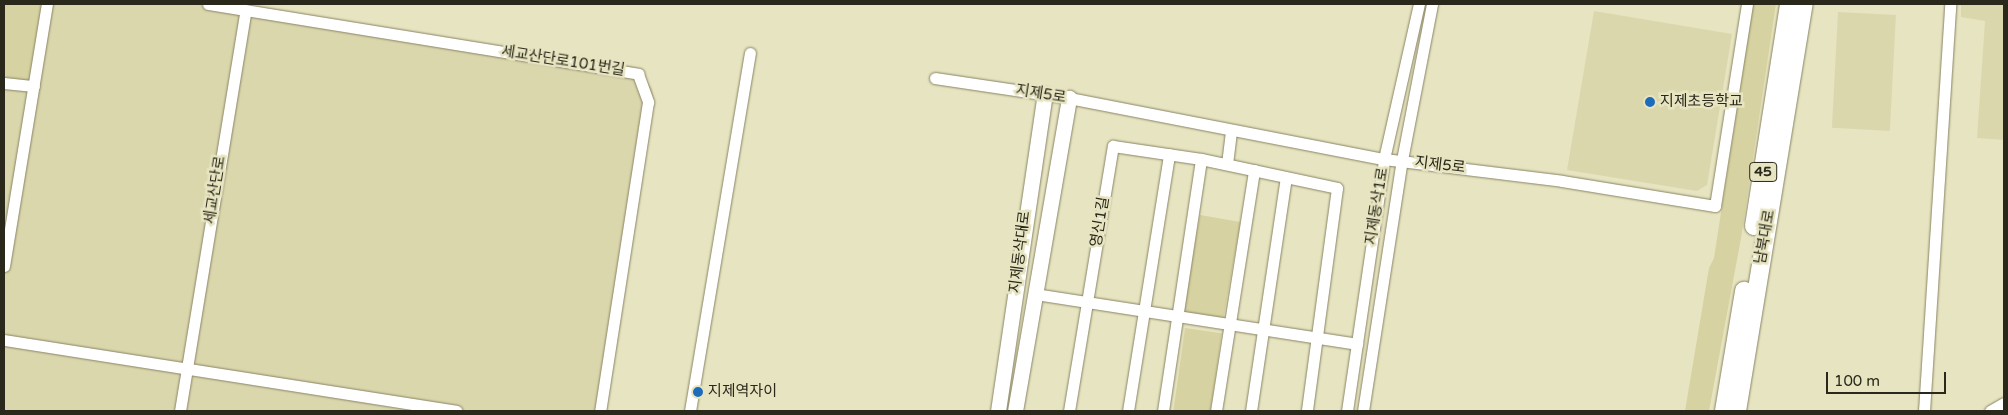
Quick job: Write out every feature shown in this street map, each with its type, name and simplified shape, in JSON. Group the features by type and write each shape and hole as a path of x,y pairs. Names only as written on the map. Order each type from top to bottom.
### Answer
{"highway":[{"name":"남북대로","path":"1724,411 1790,4"},
{"name":"남북대로","path":"1737,411 1804,4"},
{"path":"1744,411 1755,331 1758,277"},
{"path":"1716,411 1725,365 1734,340"}],"main road":[{"name":"지제동삭대로","path":"998,411 1045,94"},
{"name":"지제동삭대로","path":"1015,411 1069,98"}],"street":[{"path":"4,266 47,4"},
{"name":"세교산단로101번길","path":"208,4 638,74 648,102 600,411"},
{"name":"지제동삭1로","path":"1347,411 1384,159 1419,4"},
{"name":"지제동삭1로","path":"1363,411 1402,160 1432,4"},
{"name":"지제5로","path":"935,78 1069,98 1231,131 1384,159 1562,181 1715,206 1747,4"},
{"path":"1924,411 1950,4"},
{"name":"세교산단로","path":"180,411 246,10"},
{"path":"690,411 750,53"},
{"path":"4,83 34,86"},
{"path":"1227,164 1231,131"},
{"name":"영신1길","path":"1069,411 1113,146 1201,159 1337,188 1307,411"},
{"path":"1128,411 1169,154"},
{"path":"1163,411 1201,159"},
{"path":"1216,411 1254,170"},
{"path":"1250,411 1286,178"},
{"path":"1035,294 1357,344"},
{"path":"4,340 456,411"},
{"path":"1990,411 2004,403"}],"shaded area":[{"path":"4,4 234,4 634,67 652,88 654,100 603,411 4,411"},
{"path":"4,4 47,4 34,86 4,82"},
{"path":"1753,4 1776,4 1741,238 1709,411 1685,411 1709,268 1714,258"},
{"path":"1961,4 2004,4 2004,140 1977,138 1985,21 1961,17"},
{"name":"지제초등학교","path":"1594,11 1732,34 1707,185 1697,191 1567,170"},
{"path":"1838,12 1896,15 1890,131 1832,128"},
{"path":"1200,215 1240,222 1223,320 1183,312"},
{"path":"1185,328 1222,333 1211,411 1173,411"}],"place":[{"name":"지제초등학교","path":"1650,102"},
{"name":"지제역자이","path":"698,392"}]}
